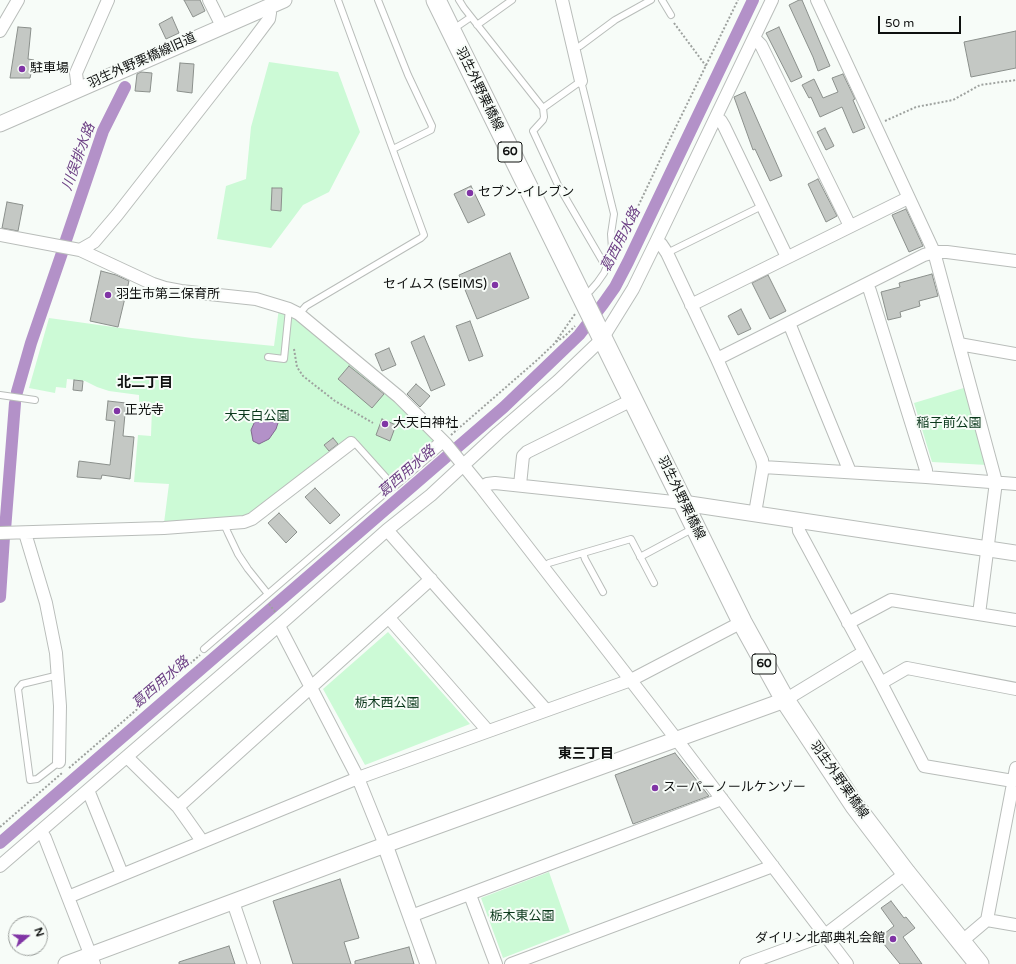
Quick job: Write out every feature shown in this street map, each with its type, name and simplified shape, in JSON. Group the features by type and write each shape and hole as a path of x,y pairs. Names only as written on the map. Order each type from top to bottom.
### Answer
{"main road":[{"name":"羽生外野栗橋線","path":"436,0 581,304 600,336 742,622 785,700 855,806 906,873 979,964"}],"street":[{"path":"0,31 18,0"},
{"path":"78,89 76,73 108,0"},
{"path":"209,0 222,26"},
{"name":"羽生外野栗橋線旧道","path":"0,124 284,0"},
{"path":"562,0 581,81"},
{"path":"0,866 127,757 278,620 431,495 462,463 558,381 600,336 633,289 772,0"},
{"path":"817,0 934,252 996,482 979,614"},
{"path":"71,248 94,242 118,216 269,19 270,13 267,8"},
{"path":"754,38 761,45 850,226"},
{"path":"716,118 721,121 724,126 787,257"},
{"path":"691,305 908,198"},
{"path":"0,235 71,248 153,284 166,288 256,299 294,312 399,397 445,441 631,680 847,964"},
{"path":"656,242 661,244 667,253 717,359 762,460 763,467 755,513"},
{"path":"717,359 924,255 934,252 947,252 1016,261"},
{"path":"867,284 926,470 926,477"},
{"path":"790,323 850,472"},
{"path":"959,344 1016,354"},
{"path":"520,485 523,456 527,452 632,400"},
{"path":"393,484 445,441"},
{"path":"0,533 164,528 244,522 252,519 351,443"},
{"path":"763,467 1016,484"},
{"path":"481,487 487,484 495,483 683,503 1016,553"},
{"path":"798,520 799,531 881,682 924,766 1013,781"},
{"path":"387,530 546,710"},
{"path":"25,533 46,603 56,653 59,675 60,706 59,762"},
{"path":"178,807 431,579"},
{"path":"848,623 891,600 1016,620"},
{"path":"389,618 488,731"},
{"path":"278,620 358,778 385,845 428,964"},
{"path":"68,897 358,778 631,680 742,622"},
{"path":"66,964 92,960 233,902 385,845 785,700 864,652"},
{"path":"881,682 907,668 1016,689"},
{"path":"127,757 178,807 202,841"},
{"path":"961,942 987,920 1016,768"},
{"path":"88,790 122,874"},
{"path":"411,916 722,799"},
{"path":"41,831 92,960"},
{"path":"511,964 773,866"},
{"path":"746,964 825,935 906,873"},
{"path":"470,895 496,964"},
{"path":"233,902 254,964"},
{"path":"987,920 1016,925"}],"lane":[{"path":"268,357 284,359 294,312 424,235 338,0"},
{"path":"378,0 408,75 432,126 431,130 393,149"},
{"path":"459,0 543,108 543,120 533,131 558,185 603,262 608,265"},
{"path":"477,25 512,0"},
{"path":"573,49 580,46 615,20 650,0"},
{"path":"662,0 671,14"},
{"path":"451,31 471,17"},
{"path":"543,108 581,81 614,214 611,234 612,249 608,265 594,288 581,304"},
{"path":"667,253 762,206"},
{"path":"0,395 35,400"},
{"path":"204,649 390,489 393,484 355,444 351,443"},
{"path":"224,524 238,554 268,594"},
{"path":"640,557 696,528"},
{"path":"542,567 549,563 631,539 654,582"},
{"path":"583,553 603,592"},
{"path":"59,675 22,684 18,689 30,780 37,779 59,762"}],"path":[{"path":"620,249 624,236 738,0"},
{"path":"671,14 671,18 706,66"},
{"path":"875,126 916,107 953,100 980,85 1016,80"},
{"path":"554,344 581,304"},
{"path":"445,441 524,373 575,326"},
{"path":"294,348 297,367 303,376 335,401 372,423"},
{"path":"267,602 278,620"},
{"path":"0,827 202,654 204,649"}],"green space":[{"path":"269,62 338,72 360,132 329,192 303,205 271,248 217,239 226,186 246,179 251,127"},
{"name":"大天白公園","path":"279,308 293,314 394,400 434,438 434,444 391,479 354,439 243,519 164,523 169,484 134,482 138,435 151,436 152,407 139,405 139,395 109,391 85,381 67,379 66,388 56,387 55,393 29,388 49,318 192,338 274,346"},
{"name":"稲子前公園","path":"967,387 987,465 932,462 914,403"},
{"name":"栃木西公園","path":"388,632 470,724 365,765 323,689"},
{"name":"栃木東公園","path":"549,872 570,932 503,958 481,898"}],"shaded area":[{"path":"270,415 276,416 278,423 276,429 269,439 259,444 253,441 251,430 255,421"}],"building":[{"path":"184,0 200,0 205,11 193,17"},
{"path":"802,0 830,66 818,71 789,5"},
{"path":"172,17 179,33 166,39 159,24"},
{"path":"18,27 31,28 28,59 34,60 30,78 10,78"},
{"path":"779,27 802,77 791,82 766,33"},
{"path":"1016,31 1016,68 971,77 964,42"},
{"path":"180,63 194,64 192,93 177,91"},
{"path":"141,72 152,73 150,92 135,91 137,74"},
{"path":"843,74 855,99 853,100 865,128 853,133 842,107 820,117 811,97 809,98 802,85 814,79 823,98 838,92 832,78"},
{"path":"745,92 782,176 770,181 755,149 753,150 734,97"},
{"path":"825,128 834,146 826,150 817,132"},
{"path":"818,179 837,216 826,222 808,184"},
{"path":"471,186 485,215 468,223 454,194"},
{"path":"272,188 282,188 281,211 271,210"},
{"path":"7,202 23,205 18,231 2,228"},
{"path":"906,209 923,246 909,252 892,215"},
{"path":"510,253 529,298 477,319 459,275"},
{"path":"101,271 116,275 129,281 118,327 90,321"},
{"path":"932,274 938,296 919,301 920,306 900,312 901,317 888,320 881,292 900,287 899,283"},
{"path":"768,275 786,311 770,319 752,283"},
{"path":"741,309 751,329 738,335 728,316"},
{"path":"470,321 483,356 469,361 456,326"},
{"path":"424,336 445,385 431,391 411,342"},
{"path":"389,348 396,365 382,371 375,354"},
{"path":"349,366 384,394 372,408 338,379"},
{"path":"74,380 83,381 82,391 73,390"},
{"path":"416,384 430,396 420,407 407,394"},
{"path":"108,401 126,403 123,436 134,437 130,479 102,475 101,479 77,477 79,461 110,465 115,421 106,420"},
{"path":"382,419 396,425 390,441 376,435"},
{"path":"333,438 338,444 329,451 324,445"},
{"path":"315,488 340,515 330,524 305,497"},
{"path":"279,513 297,532 286,543 268,523"},
{"path":"675,753 709,796 633,824 615,775"},
{"path":"340,879 359,938 344,942 351,964 293,964 273,901"},
{"path":"891,901 904,918 906,917 915,928 903,937 922,964 900,964 879,938 894,926 881,908"},
{"path":"229,946 235,964 179,964 179,962"},
{"path":"409,947 414,964 355,964 355,961"}],"waterway":[{"name":"葛西用水路","path":"0,843 504,407 579,335 615,287 628,262 753,0"},
{"name":"川俣排水路","path":"66,240 103,131 125,87"},
{"name":"川俣排水路","path":"17,392 31,343 63,250"},
{"name":"川俣排水路","path":"5,530 15,403"},
{"name":"川俣排水路","path":"0,597 4,537"}],"place":[{"name":"駐車場","path":"22,69"},
{"name":"セブン-イレブン","path":"470,193"},
{"name":"セイムス (SEIMS)","path":"495,285"},
{"name":"羽生市第三保育所","path":"108,295"},
{"name":"正光寺","path":"117,411"},
{"name":"大天白神社","path":"385,424"},
{"name":"スーパーノールケンゾー","path":"655,788"},
{"name":"ダイリン北部典礼会館","path":"893,939"}],"district":[{"name":"北二丁目","path":"145,383"},
{"name":"東三丁目","path":"586,754"}]}
